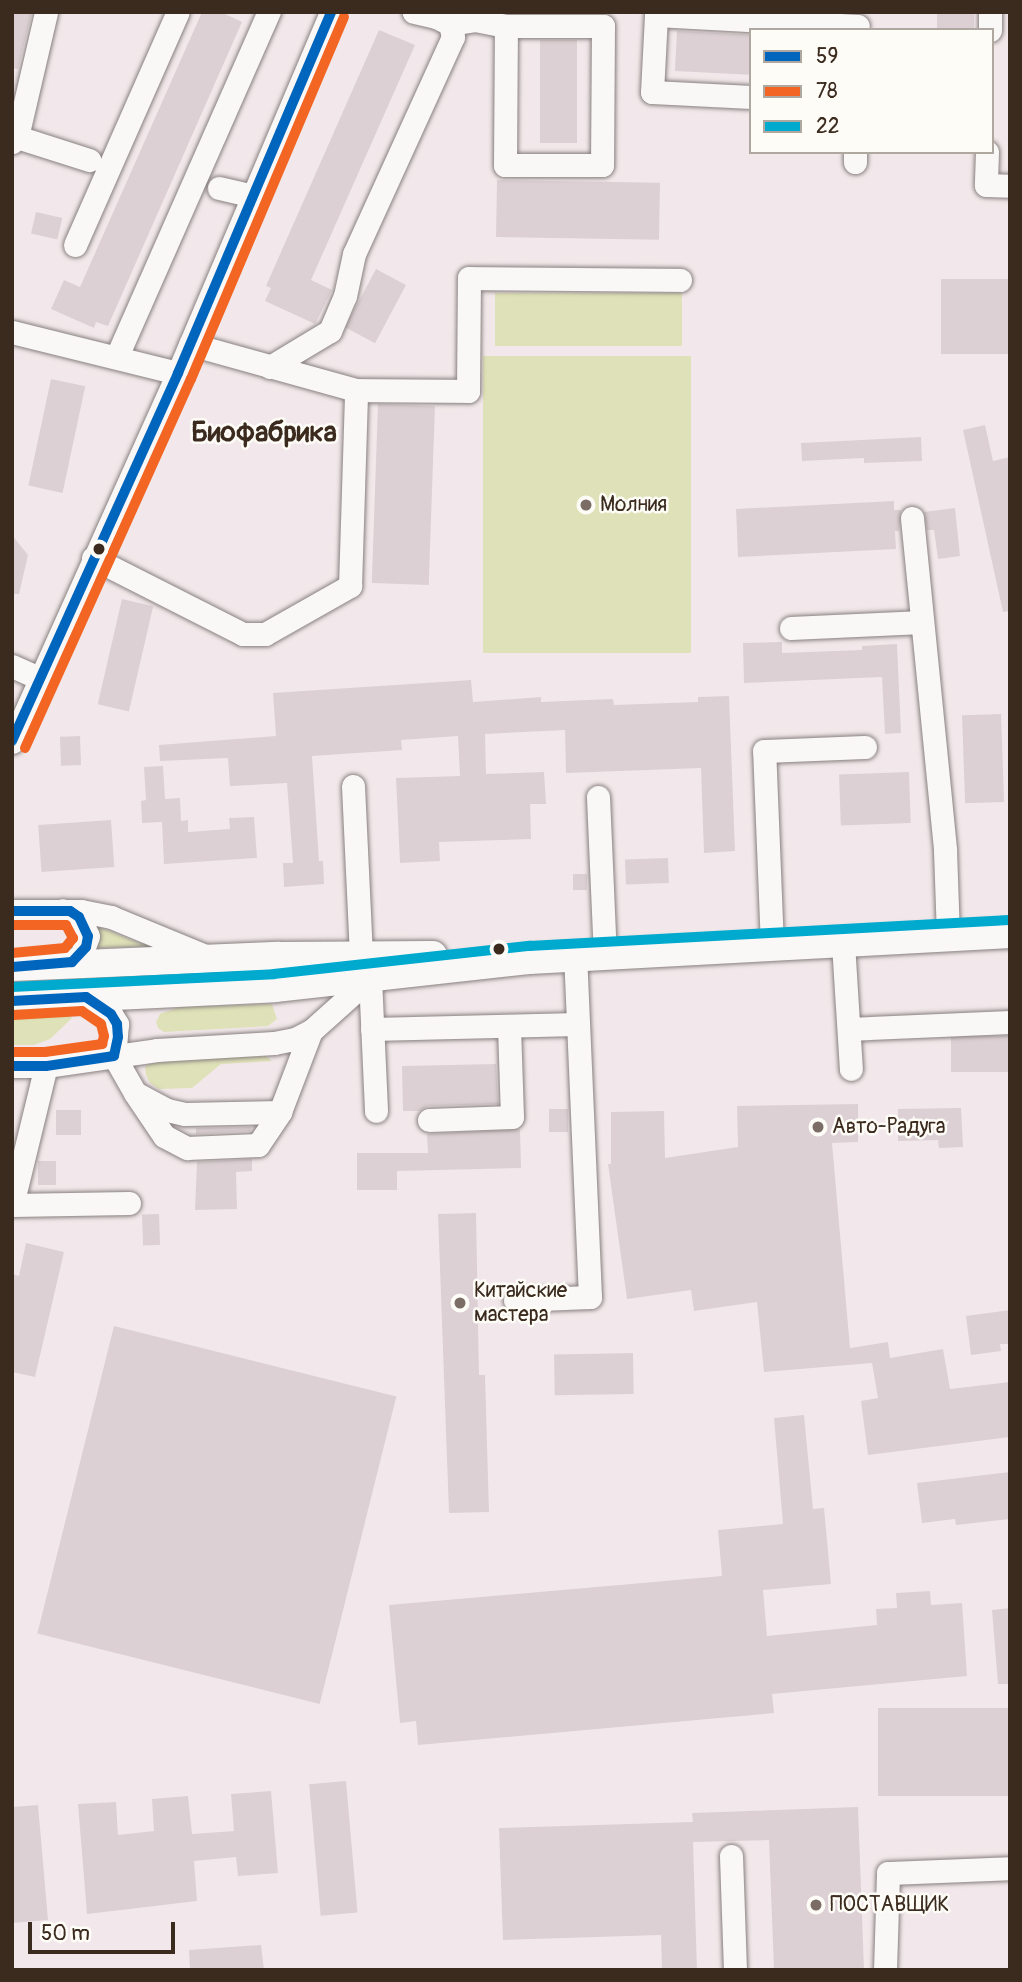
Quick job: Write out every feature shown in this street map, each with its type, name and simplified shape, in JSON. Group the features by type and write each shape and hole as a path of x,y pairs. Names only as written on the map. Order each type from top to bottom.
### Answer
{"main road":[{"path":"12,1001 275,988 366,967 466,955 530,960 1010,934"},
{"path":"12,967 210,959 366,967"}],"street":[{"path":"46,12 15,140 89,160"},
{"path":"75,245 178,12"},
{"path":"117,356 269,12"},
{"path":"12,742 178,373 331,12"},
{"path":"414,12 436,17 450,24 475,20 506,26 603,26 602,165 505,165 506,26"},
{"path":"749,97 652,92 656,15 858,23"},
{"path":"270,367 330,331 345,296 354,254 453,37 450,24"},
{"path":"987,154 986,185 1010,186"},
{"path":"219,188 253,196"},
{"path":"190,344 356,390 468,391 470,278 680,280"},
{"path":"12,332 178,373"},
{"path":"93,558 243,634 265,634 350,586 356,390"},
{"path":"912,518 945,850 948,937"},
{"path":"791,628 922,622"},
{"path":"12,666 39,678"},
{"path":"772,946 764,751 865,747"},
{"path":"353,786 376,1111"},
{"path":"598,797 605,955"},
{"path":"59,910 79,917 88,936 81,956 62,964"},
{"path":"12,911 59,910 111,917 210,959"},
{"path":"843,943 851,1069"},
{"path":"515,1300 590,1297 575,957"},
{"path":"86,997 111,1014 117,1024 114,1056 164,1136 187,1148 258,1145 280,1112 311,1031 366,967"},
{"path":"849,1029 1010,1022"},
{"path":"372,1029 578,1024"},
{"path":"429,1120 512,1117 509,1026"},
{"path":"12,1066 46,1066 157,1050 274,1044 311,1031"},
{"path":"46,1066 12,1205 129,1203"},
{"path":"135,1093 167,1110 186,1114 280,1112"},
{"path":"731,1856 735,1970"},
{"path":"885,1970 888,1872 1010,1868"}],"green space":[{"path":"495,293 682,293 682,346 495,346"},
{"name":"Молния","path":"483,356 691,356 691,653 483,653"},
{"path":"87,922 139,943 153,946 99,948"},
{"path":"272,1004 277,1019 268,1026 164,1032 158,1028 156,1022 160,1014 179,1007"},
{"path":"68,1013 72,1018 50,1039 34,1045 12,1045 12,1016"},
{"path":"266,1056 272,1061 221,1064 192,1088 159,1089 150,1083 145,1067 152,1061"}],"building":[{"path":"12,12 32,12 18,69 12,68"},
{"path":"202,12 221,12 242,22 108,326 96,322 94,328 51,309 64,280 80,287"},
{"path":"937,12 974,12 974,28 937,28"},
{"path":"379,30 415,45 311,280 332,290 315,324 265,301 271,288 266,286"},
{"path":"677,31 749,35 749,75 675,71"},
{"path":"540,40 577,40 577,143 540,143"},
{"path":"497,180 660,183 659,240 496,237"},
{"path":"36,212 62,218 57,240 31,233"},
{"path":"376,269 406,285 375,343 345,327"},
{"path":"941,279 1010,279 1010,354 941,354"},
{"path":"51,379 85,386 63,493 28,486"},
{"path":"378,404 435,406 429,585 372,583"},
{"path":"985,425 993,461 1010,457 1010,611 1003,612 963,430"},
{"path":"921,437 922,461 864,463 864,458 802,461 801,443"},
{"path":"894,501 894,510 901,510 899,531 895,531 896,549 738,557 736,509"},
{"path":"955,508 960,556 938,559 934,530 927,530 924,512"},
{"path":"12,535 28,555 19,594 12,594"},
{"path":"122,599 153,606 129,711 98,704"},
{"path":"782,642 782,653 862,650 862,646 897,644 901,733 885,734 882,677 744,683 743,643"},
{"path":"471,680 473,702 541,697 541,702 613,699 614,705 698,702 698,697 729,696 735,851 704,853 701,768 566,773 565,730 485,734 486,774 544,772 546,804 530,804 531,839 439,842 440,861 400,863 396,778 460,776 458,736 401,740 402,750 312,756 319,861 323,861 324,884 284,887 283,863 293,863 287,783 230,786 228,758 160,761 159,745 276,736 273,693"},
{"path":"1001,714 1004,802 965,803 962,715"},
{"path":"80,736 81,765 61,766 60,737"},
{"path":"163,766 165,799 180,798 181,821 188,820 188,832 230,829 229,818 254,817 257,858 164,864 162,822 142,823 141,801 146,800 144,767"},
{"path":"909,772 911,823 841,825 839,774"},
{"path":"111,820 114,867 41,872 38,825"},
{"path":"668,858 669,883 626,884 625,860"},
{"path":"573,874 587,874 587,890 573,890"},
{"path":"951,1036 1010,1036 1010,1072 951,1072"},
{"path":"496,1064 498,1104 428,1106 419,1111 403,1111 402,1066"},
{"path":"858,1104 858,1142 832,1143 850,1348 888,1342 890,1358 943,1349 950,1389 1010,1382 1010,1437 868,1455 861,1401 878,1398 872,1363 764,1372 757,1302 694,1311 691,1290 627,1299 608,1164 611,1164 611,1112 664,1111 665,1158 738,1147 737,1106"},
{"path":"961,1108 963,1147 939,1148 938,1140 898,1141 898,1109"},
{"path":"549,1109 568,1109 568,1132 549,1132"},
{"path":"56,1110 81,1110 81,1135 56,1135"},
{"path":"251,1127 250,1131 196,1134 196,1128"},
{"path":"520,1129 521,1168 397,1171 397,1190 357,1190 357,1153 428,1153 427,1134"},
{"path":"252,1159 252,1171 236,1172 237,1209 195,1210 197,1162"},
{"path":"38,1161 56,1161 56,1185 38,1185"},
{"path":"476,1213 479,1375 485,1375 489,1512 449,1513 438,1214"},
{"path":"159,1214 160,1245 143,1246 142,1215"},
{"path":"26,1243 64,1252 35,1377 12,1372 12,1274 19,1276"},
{"path":"1010,1310 1010,1344 1000,1344 1001,1351 971,1355 966,1316"},
{"path":"114,1326 396,1396 320,1704 37,1634"},
{"path":"633,1353 634,1394 555,1395 554,1354"},
{"path":"804,1415 813,1509 824,1508 831,1584 763,1590 767,1636 877,1625 876,1609 897,1608 896,1593 930,1591 931,1605 962,1603 967,1676 772,1694 774,1713 418,1745 416,1721 400,1723 389,1605 722,1576 718,1530 783,1524 774,1418"},
{"path":"1010,1472 1010,1519 956,1525 955,1519 922,1523 917,1483"},
{"path":"1010,1608 1010,1684 998,1684 992,1610"},
{"path":"878,1708 1010,1708 1010,1796 878,1796"},
{"path":"346,1781 358,1912 321,1916 309,1784"},
{"path":"271,1791 278,1873 238,1876 236,1857 194,1861 197,1901 87,1914 78,1804 116,1802 118,1835 154,1831 152,1799 188,1796 192,1834 234,1831 231,1794"},
{"path":"38,1805 48,1920 12,1923 12,1807"},
{"path":"858,1807 864,1970 774,1970 769,1840 693,1842 697,1970 662,1970 661,1935 503,1940 499,1828 693,1822 692,1813"},
{"path":"261,1945 264,1970 190,1970 189,1950"}],"transit line":[{"name":"59","path":"12,741 178,373 331,12"},
{"name":"78","path":"25,748 191,379 344,17"},
{"name":"59","path":"12,911 70,911 79,917 88,936 86,947 72,962 12,967"},
{"name":"22","path":"12,987 274,974 529,946 1009,920"},
{"name":"78","path":"12,925 66,925 73,938 65,948 12,953"},
{"name":"59","path":"12,1001 86,997 111,1014 117,1024 118,1037 114,1056 46,1066 12,1066"},
{"name":"78","path":"12,1052 45,1052 102,1044 104,1036 101,1024 82,1011 13,1015"}],"place":[{"name":"Молния","path":"586,505"},
{"name":"Авто-Радуга","path":"818,1127"},
{"name":"Китайские мастера","path":"460,1303"},
{"name":"ПОСТАВЩИК","path":"816,1905"}],"district":[{"name":"Биофабрика","path":"264,433"}]}
